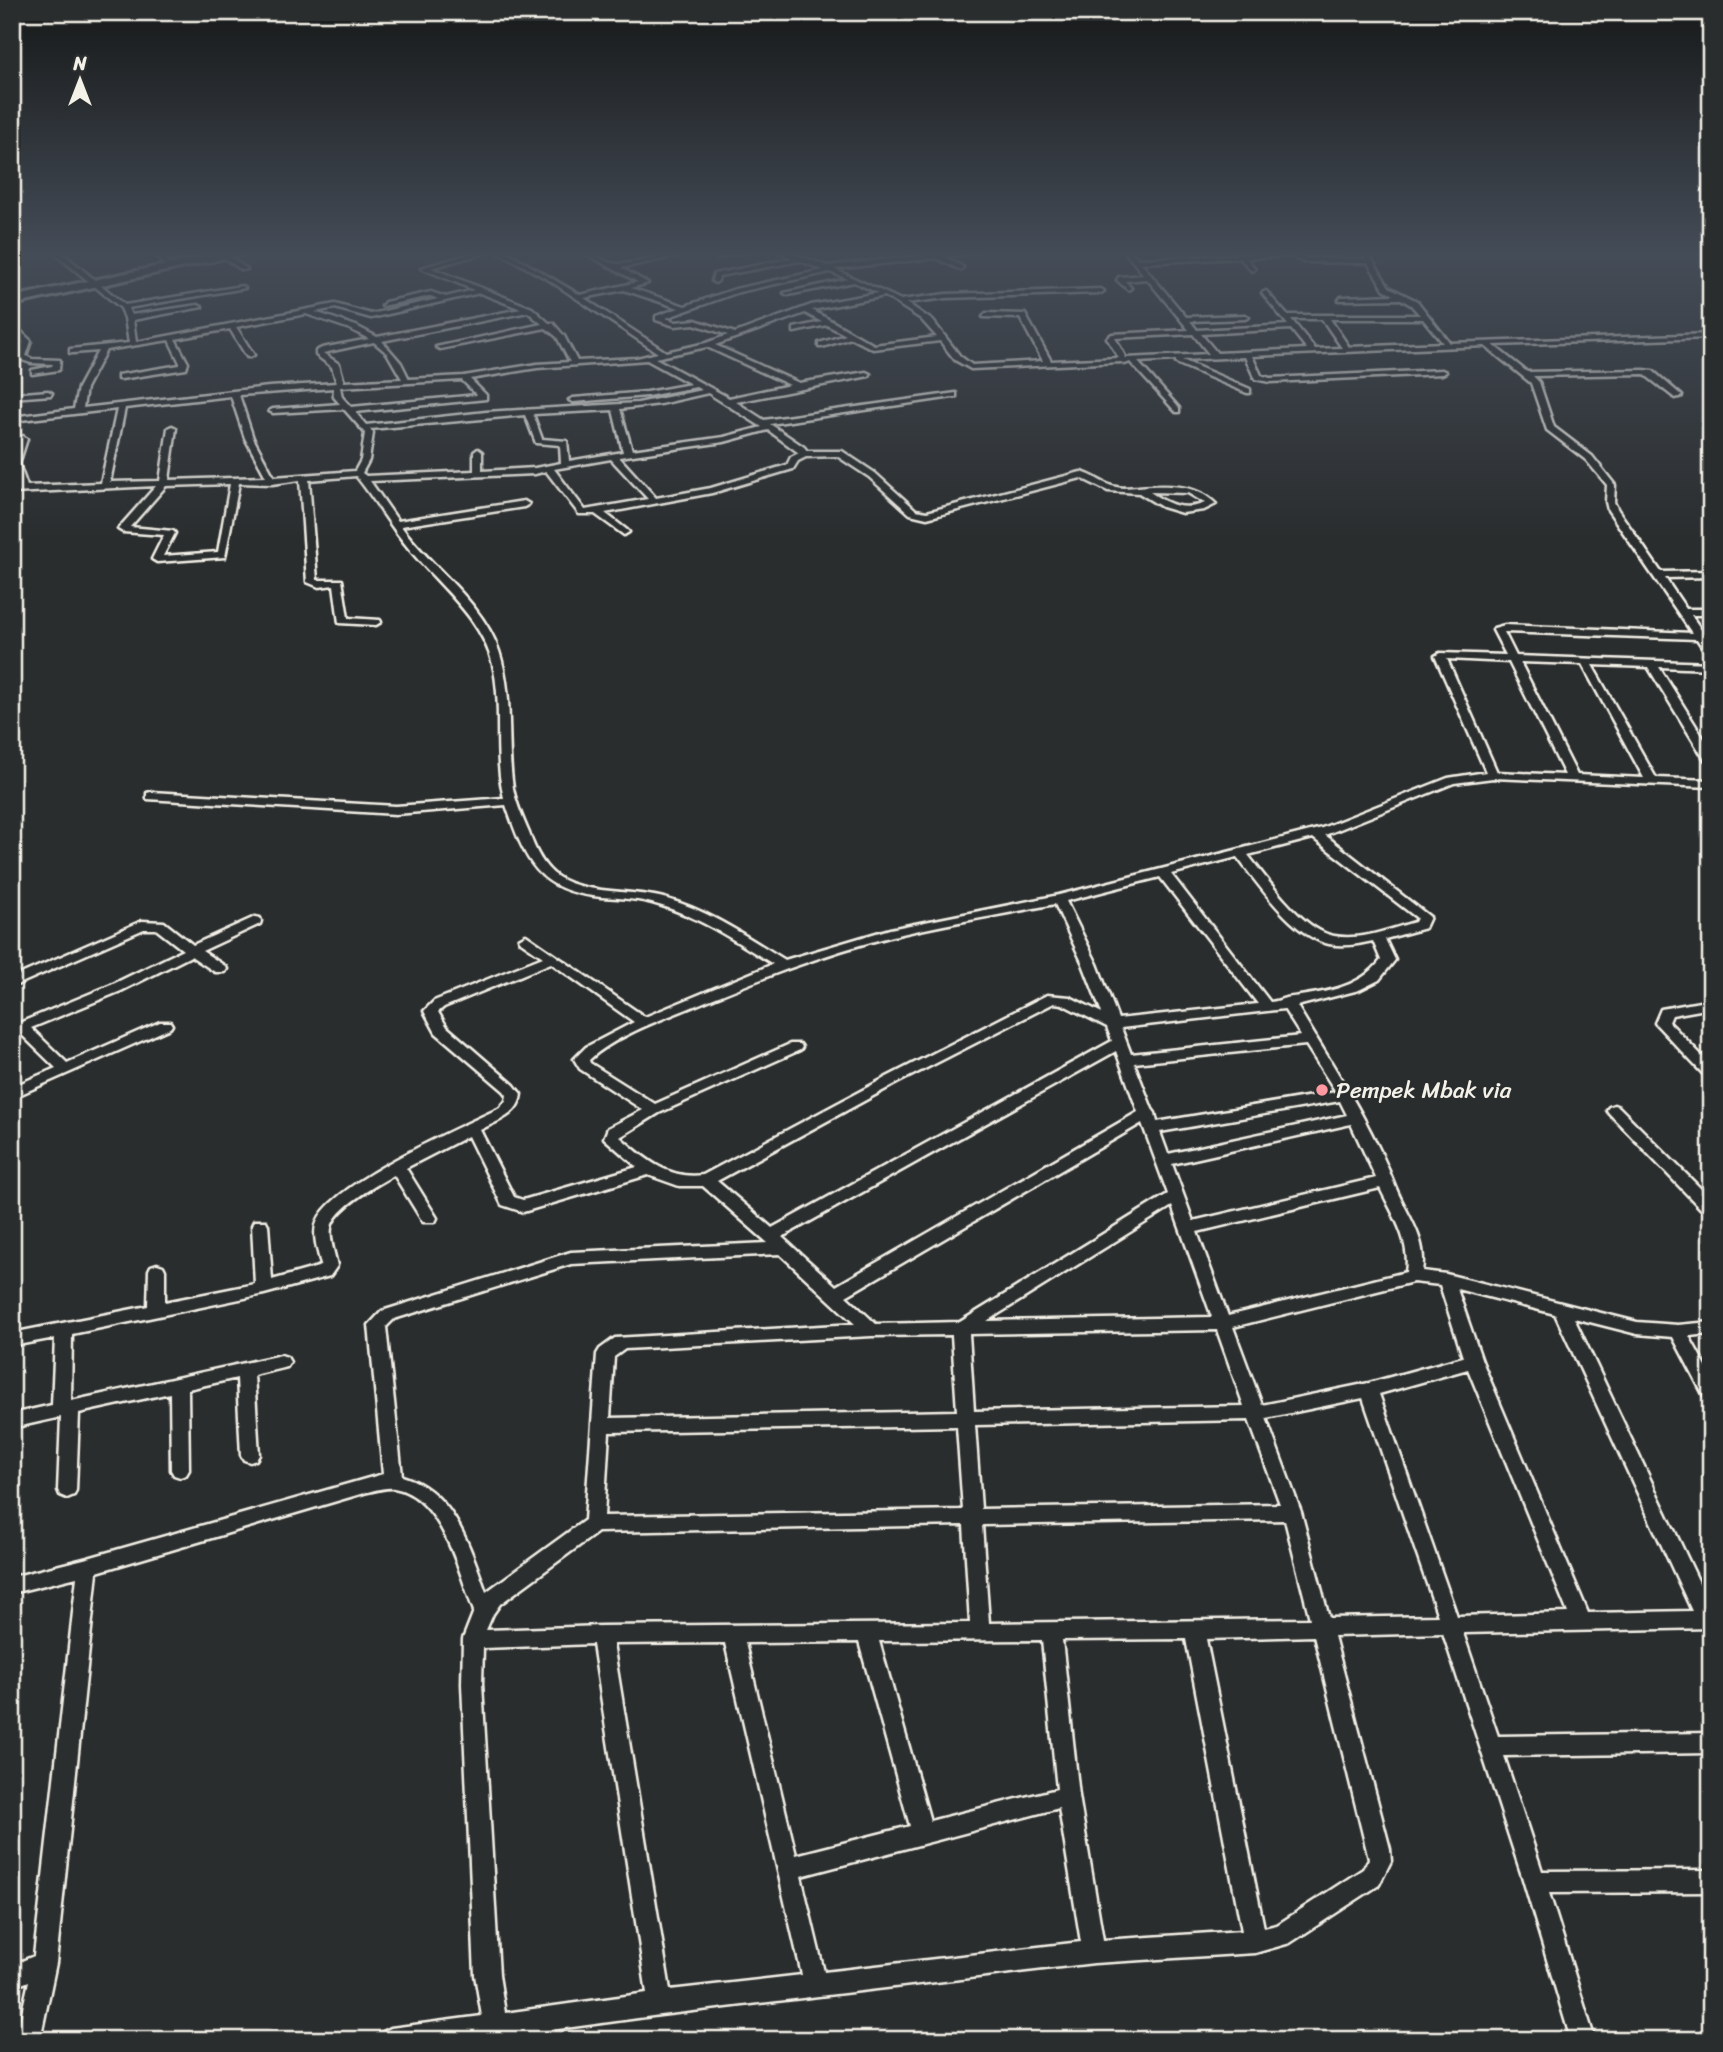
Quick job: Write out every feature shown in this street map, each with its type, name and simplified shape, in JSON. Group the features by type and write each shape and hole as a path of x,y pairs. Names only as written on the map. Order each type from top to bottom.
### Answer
{"street":[{"path":"22,357 25,348"},
{"path":"74,351 112,348"},
{"path":"121,377 183,367 184,363 176,348"},
{"path":"246,348 250,355"},
{"path":"339,348 319,352 336,366 338,397 369,433 361,476"},
{"path":"385,348 398,360 406,380"},
{"path":"566,348 575,365"},
{"path":"655,348 666,355"},
{"path":"12,419 234,393 339,384 464,378 537,366 649,359 696,348"},
{"path":"714,348 798,386"},
{"path":"951,348 959,360 968,366 1048,365 1413,348"},
{"path":"1039,348 1048,365"},
{"path":"1119,348 1176,410"},
{"path":"1209,348 1216,357"},
{"path":"1310,348 1314,353"},
{"path":"1492,348 1539,388 1550,428 1589,458 1611,485 1610,502 1613,510 1710,651"},
{"path":"78,412 82,388 103,349"},
{"path":"1324,353 1330,360"},
{"path":"1248,356 1258,377 1264,379 1442,372"},
{"path":"12,359 22,357 31,361 57,362 56,368 35,372"},
{"path":"649,359 767,425 804,454"},
{"path":"1175,359 1247,391"},
{"path":"1336,368 1341,376"},
{"path":"1524,374 1644,372 1650,373 1678,396"},
{"path":"727,401 866,374"},
{"path":"273,411 483,397 464,378"},
{"path":"573,400 647,394 696,385"},
{"path":"366,427 528,412 617,410 676,400 706,391"},
{"path":"12,396 48,393"},
{"path":"234,393 249,438 272,481"},
{"path":"23,439 15,464 18,490 105,484 478,474 548,468 724,439 767,425 954,395"},
{"path":"105,484 121,408"},
{"path":"617,410 628,453"},
{"path":"528,412 539,441 564,443 565,464"},
{"path":"172,428 164,482 123,529 170,533 157,557 160,560 222,555 235,482"},
{"path":"478,452 478,474"},
{"path":"548,468 582,512 598,512 654,501 776,473 790,467 794,459 804,454 834,452 844,455 872,475 907,508 918,514 937,512 1081,475 1090,476 1113,490 1139,489 1179,489 1207,499 1211,505 1177,510 1160,505 1139,489"},
{"path":"613,456 654,501"},
{"path":"361,476 410,545 465,606 491,643 501,684 510,802 528,849 540,867 554,880 576,890 646,897 683,909 715,923 783,965"},
{"path":"304,478 312,582 339,582 343,621 376,622"},
{"path":"396,524 524,504"},
{"path":"598,512 624,531"},
{"path":"1658,575 1711,574"},
{"path":"1684,612 1711,612"},
{"path":"1573,778 1499,635 1500,629 1700,636"},
{"path":"1493,775 1439,657 1711,666"},
{"path":"1585,662 1652,782"},
{"path":"1652,664 1711,760"},
{"path":"654,1110 585,1066 581,1059 584,1052 645,1023 783,965 890,933 1059,899 1316,834 1452,780 1493,775 1711,784"},
{"path":"151,796 396,810 510,802"},
{"path":"1240,853 1289,912 1327,940 1378,937 1390,931 1420,925 1424,917 1316,834"},
{"path":"1162,871 1266,1006"},
{"path":"391,2040 660,2003 1094,1952 1255,1942 1282,1935 1371,1877 1380,1861 1292,1512 1124,1050 1090,964 1059,899"},
{"path":"66,1070 17,1029 255,922"},
{"path":"12,984 142,925 159,925 220,969"},
{"path":"795,1047 654,1110 613,1132 612,1138 649,1169 679,1183 692,1184 706,1180 1052,998 1065,1000 1113,1024 1287,1003 1349,989 1374,978 1388,960 1378,937"},
{"path":"526,939 645,1023"},
{"path":"12,1340 264,1288 317,1275 327,1269 329,1266 324,1242 326,1219 345,1200 397,1167 505,1111 513,1102 514,1094 441,1030 431,1011 439,1004 552,958"},
{"path":"1287,1003 1345,1095 1386,1181 1414,1243 1416,1260 1413,1276"},
{"path":"1711,1004 1665,1012 1662,1024 1711,1074"},
{"path":"12,1093 165,1025"},
{"path":"771,1236 1124,1050 1310,1040"},
{"path":"834,1295 1150,1120 1345,1095"},
{"path":"1614,1110 1711,1209"},
{"path":"1165,1160 1356,1118"},
{"path":"472,1128 508,1201 515,1205 535,1203 649,1169"},
{"path":"397,1167 429,1218"},
{"path":"706,1180 872,1330"},
{"path":"1189,1228 1386,1181"},
{"path":"960,1330 1177,1196"},
{"path":"260,1225 264,1288"},
{"path":"393,1480 377,1325 388,1315 570,1258 784,1248"},
{"path":"156,1311 157,1270"},
{"path":"594,1524 606,1354 621,1343 872,1330 1225,1323 1413,1276 1446,1280 1637,1328 1678,1331 1711,1328"},
{"path":"1446,1280 1473,1360 1582,1623"},
{"path":"473,1639 602,1635 1051,1633 1708,1619 1561,1309"},
{"path":"64,1329 66,1490"},
{"path":"960,1330 980,1632"},
{"path":"1678,1331 1711,1393"},
{"path":"601,1425 1257,1413 1369,1390 1473,1360"},
{"path":"12,1421 281,1362"},
{"path":"245,1370 250,1455"},
{"path":"179,1384 180,1470"},
{"path":"1369,1390 1492,1746 1583,2040"},
{"path":"12,1585 88,1566 357,1487 393,1480 415,1487 447,1517 483,1609"},
{"path":"495,2025 487,1975 472,1684 473,1639 483,1609 511,1582 594,1524 1292,1512"},
{"path":"27,2040 45,1963 88,1566"},
{"path":"1194,1630 1255,1942"},
{"path":"867,1633 923,1834"},
{"path":"1051,1633 1068,1796 1094,1952"},
{"path":"733,1634 817,1985"},
{"path":"602,1635 660,2003"},
{"path":"1492,1746 1711,1743"},
{"path":"789,1868 1068,1796"},
{"path":"1536,1882 1711,1881"},
{"path":"12,1977 45,1963"}],"place":[{"name":"Pempek Mbak via","path":"1322,1090"}]}
